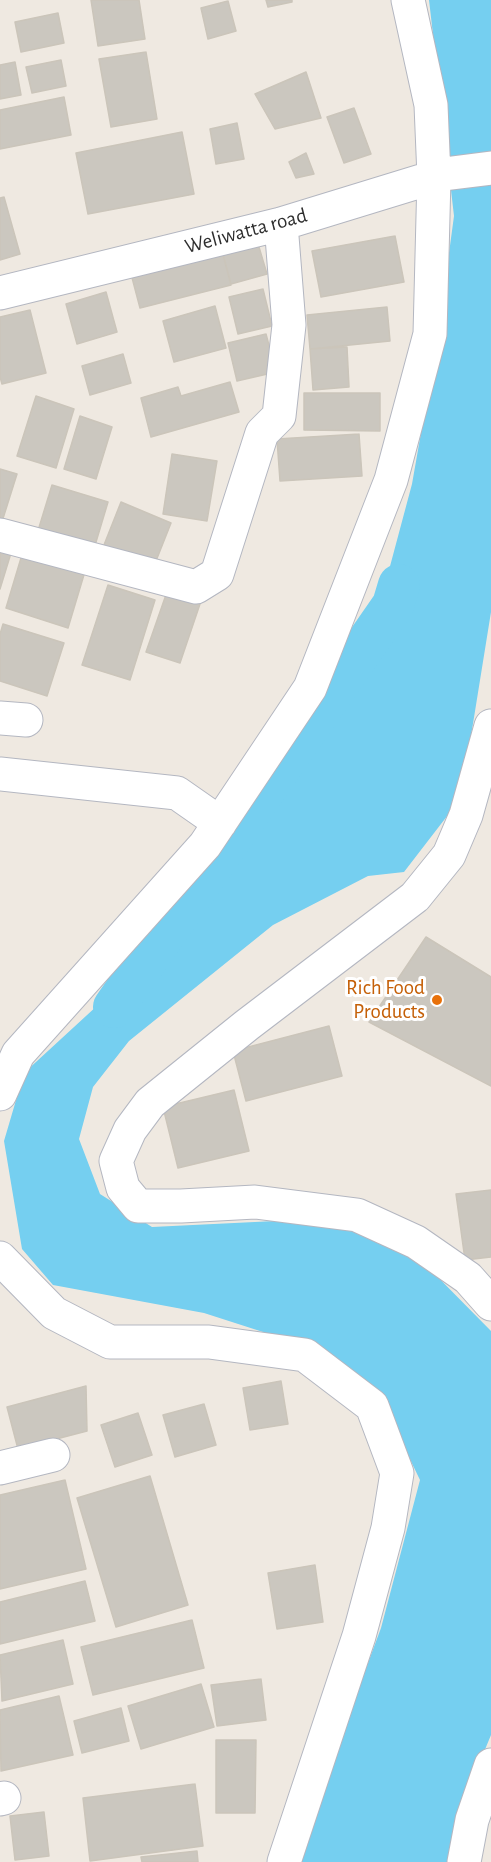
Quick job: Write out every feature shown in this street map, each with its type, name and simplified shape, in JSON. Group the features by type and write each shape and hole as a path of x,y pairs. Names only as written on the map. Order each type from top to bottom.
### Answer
{"street":[{"path":"0,1094 18,1054 205,845 310,688 391,480 429,334 439,176 431,105 408,0"},
{"name":"Weliwatta road","path":"0,293 281,224 439,176 491,168"},
{"path":"0,535 196,587 217,574 262,433 279,416 289,325 281,224"},
{"path":"491,726 466,815 449,855 414,897 150,1103 130,1130 116,1161 123,1188 138,1206 255,1202 357,1215 416,1242 468,1278 491,1304"},
{"path":"0,774 177,793 220,823"},
{"path":"0,1258 54,1313 110,1342 209,1342 305,1355 372,1406 397,1473 388,1528 359,1636 284,1862"},
{"path":"0,1468 53,1455"},
{"path":"464,1862 472,1820 491,1765"}],"water":[{"path":"429,0 491,0 491,612 461,798 404,872 368,876 273,925 129,1041 93,1087 79,1139 100,1194 152,1227 337,1218 419,1258 491,1331 491,1735 462,1805 449,1862 298,1862 304,1835 381,1628 420,1480 379,1395 319,1350 204,1313 53,1285 22,1249 4,1141 24,1073 161,947 261,818 362,671 412,484 437,342 454,216"}],"building":[{"path":"91,0 139,0 145,39 98,46"},
{"path":"266,0 292,0 292,2 268,7"},
{"path":"228,1 236,31 208,39 201,8"},
{"path":"58,13 64,43 21,52 15,22"},
{"path":"146,52 157,119 111,127 99,59"},
{"path":"61,60 66,86 32,93 26,67"},
{"path":"15,62 21,95 0,99 0,65"},
{"path":"306,72 321,118 275,129 255,94"},
{"path":"64,97 71,135 0,149 0,110"},
{"path":"354,108 371,154 344,163 327,117"},
{"path":"237,123 244,159 216,164 210,129"},
{"path":"182,132 194,194 88,214 76,153"},
{"path":"306,153 314,174 296,178 289,162"},
{"path":"4,197 20,254 0,260 0,198"},
{"path":"395,236 404,282 321,297 312,251"},
{"path":"256,237 267,274 231,284 221,247"},
{"path":"221,247 231,285 140,308 130,270"},
{"path":"263,289 272,326 238,334 229,297"},
{"path":"106,292 117,332 77,344 66,304"},
{"path":"215,306 226,348 174,362 163,321"},
{"path":"387,307 390,341 310,349 307,315"},
{"path":"30,310 46,373 2,384 0,317"},
{"path":"266,334 276,372 237,381 228,343"},
{"path":"347,347 349,387 313,390 310,349"},
{"path":"123,354 131,383 90,395 82,366"},
{"path":"230,382 239,412 151,437 141,398 178,387 181,396"},
{"path":"304,393 380,393 380,431 304,430"},
{"path":"36,396 74,409 56,468 17,456"},
{"path":"80,416 112,427 96,479 64,469"},
{"path":"359,434 362,476 280,481 277,439"},
{"path":"172,454 217,461 207,521 163,514"},
{"path":"0,469 17,474 0,528"},
{"path":"52,485 108,502 93,552 37,534"},
{"path":"121,502 171,523 152,571 102,550"},
{"path":"24,548 86,568 68,628 6,608"},
{"path":"0,549 11,553 0,589"},
{"path":"108,585 155,600 130,680 82,665"},
{"path":"168,589 201,601 180,663 146,652"},
{"path":"3,624 64,643 47,696 0,681 0,634"},
{"name":"Rich Food Products","path":"426,937 491,977 491,1086 369,1022"},
{"path":"329,1026 342,1076 246,1101 233,1051"},
{"path":"234,1090 249,1151 178,1168 163,1107"},
{"path":"491,1190 491,1257 465,1260 456,1194"},
{"path":"281,1381 288,1424 250,1430 243,1388"},
{"path":"86,1386 87,1431 18,1449 7,1407"},
{"path":"204,1404 216,1445 175,1457 163,1415"},
{"path":"138,1413 152,1455 115,1467 101,1425"},
{"path":"150,1476 188,1605 116,1627 77,1498"},
{"path":"65,1480 86,1569 0,1589 0,1495"},
{"path":"315,1565 323,1622 277,1629 268,1573"},
{"path":"85,1581 95,1621 0,1644 0,1602"},
{"path":"192,1620 204,1668 93,1695 81,1647"},
{"path":"63,1640 73,1684 2,1701 0,1655"},
{"path":"261,1679 266,1720 217,1726 211,1685"},
{"path":"201,1684 214,1727 141,1749 128,1706"},
{"path":"59,1696 73,1755 1,1771 0,1710"},
{"path":"121,1708 129,1741 82,1753 74,1721"},
{"path":"216,1740 256,1740 255,1813 216,1813"},
{"path":"195,1784 203,1846 90,1861 83,1798"},
{"path":"44,1812 49,1856 15,1860 10,1816"},
{"path":"197,1851 198,1862 142,1862 141,1857"}],"waterway":[{"path":"114,1007 393,605 399,585"}],"place":[{"name":"Rich Food Products","path":"437,1000"}]}
